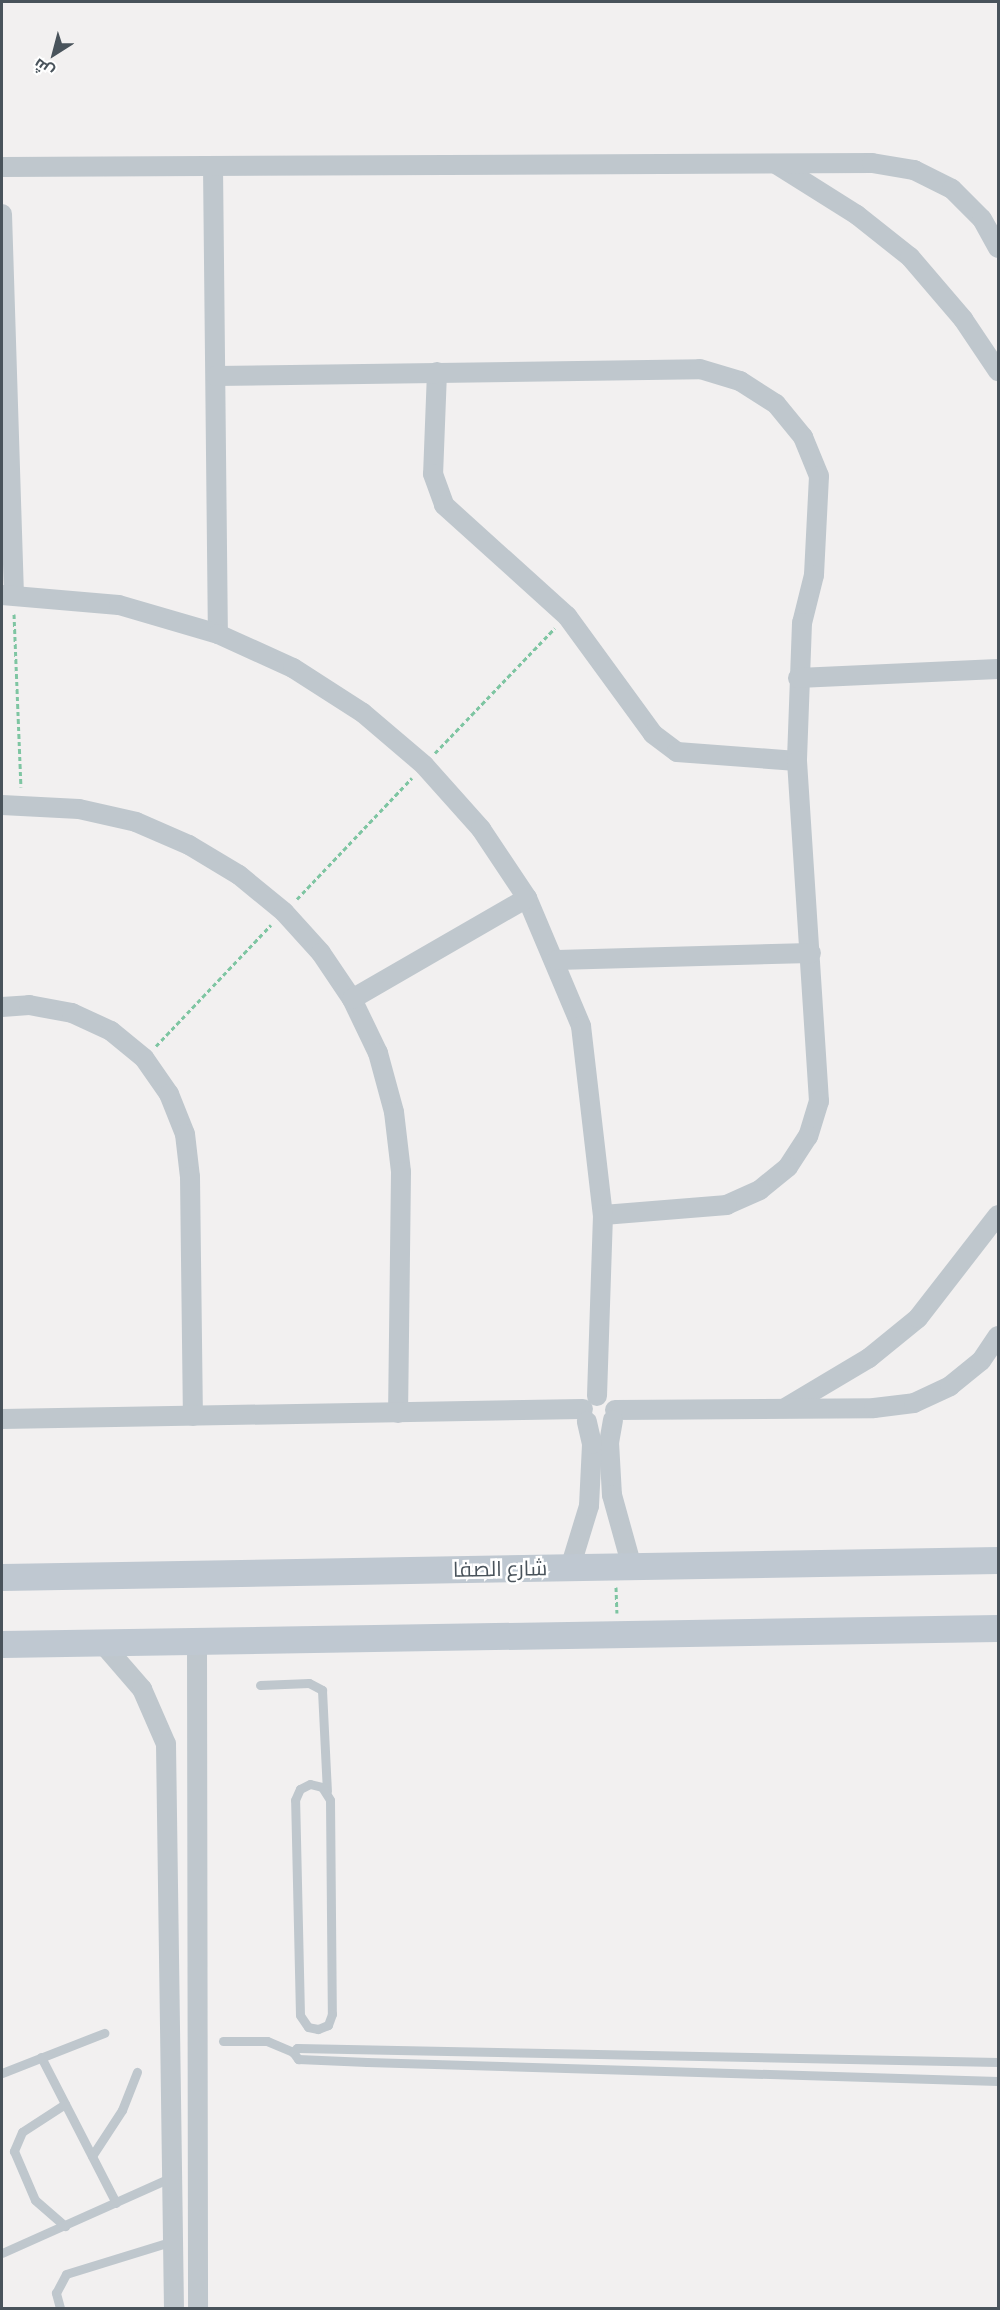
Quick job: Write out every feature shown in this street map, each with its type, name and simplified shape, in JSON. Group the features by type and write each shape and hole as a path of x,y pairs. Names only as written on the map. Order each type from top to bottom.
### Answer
{"street":[{"path":"2,167 872,163 914,170 952,189 982,219 999,248"},
{"path":"776,164 857,215 910,257 963,319 999,371"},
{"path":"213,166 218,633"},
{"path":"2,214 8,595 119,605 218,633 293,668 363,713 424,765 481,829 527,898 557,960 581,1026 603,1215 589,1409 592,1444 590,1498 570,1568"},
{"path":"216,376 700,369 740,381 776,404 803,437 819,476 820,525 802,623 798,678 797,761 812,953 819,1101 808,1136 788,1167 760,1190 727,1205 603,1215"},
{"path":"437,372 436,490 444,505 567,616 663,745 691,754 797,761"},
{"path":"798,678 999,669"},
{"path":"11,805 79,809 136,822 219,862 285,912 321,953 352,999 378,1053 394,1112 401,1172 398,1413"},
{"path":"352,999 527,898"},
{"path":"557,960 812,953"},
{"path":"2,1007 29,1005 72,1013 111,1031 144,1058 169,1094 185,1134 190,1176 193,1416"},
{"path":"783,1409 869,1358 918,1318 999,1215"},
{"path":"589,1409 600,1427 614,1415 874,1408 914,1403 950,1386 981,1361 999,1336"},
{"path":"2,1419 589,1409 607,1398 614,1415 609,1442 612,1495 623,1567"},
{"name":"شارع الصفا","path":"2,1577 999,1560"},
{"path":"2,1644 196,1643 999,1628"},
{"path":"196,1643 198,2308"},
{"path":"103,1644 142,1689 166,1744 174,2308"},
{"path":"168,1902 197,1901"},
{"path":"172,2149 198,2150"}],"lane":[{"path":"260,1686 309,1683 322,1690 327,1791 332,2014 327,2025 318,2030"},
{"path":"318,2030 304,2024 300,2015 295,1800 300,1789 310,1784 327,1791"},
{"path":"318,2030 318,2049"},
{"path":"2,2073 104,2033"},
{"path":"223,2041 267,2041 293,2052 297,2059 999,2081"},
{"path":"293,2052 297,2048 999,2062"},
{"path":"367,2062 368,2050"},
{"path":"527,2054 527,2067"},
{"path":"41,2057 116,2203"},
{"path":"917,2061 917,2079"},
{"path":"92,2156 122,2110 137,2072"},
{"path":"65,2104 22,2132 14,2151 34,2200 66,2226"},
{"path":"2,2253 172,2177"},
{"path":"60,2308 56,2293 66,2274 173,2241"}],"path":[{"path":"8,595 11,805"},
{"path":"144,1058 567,616"},
{"path":"618,1635 623,1567"}]}
